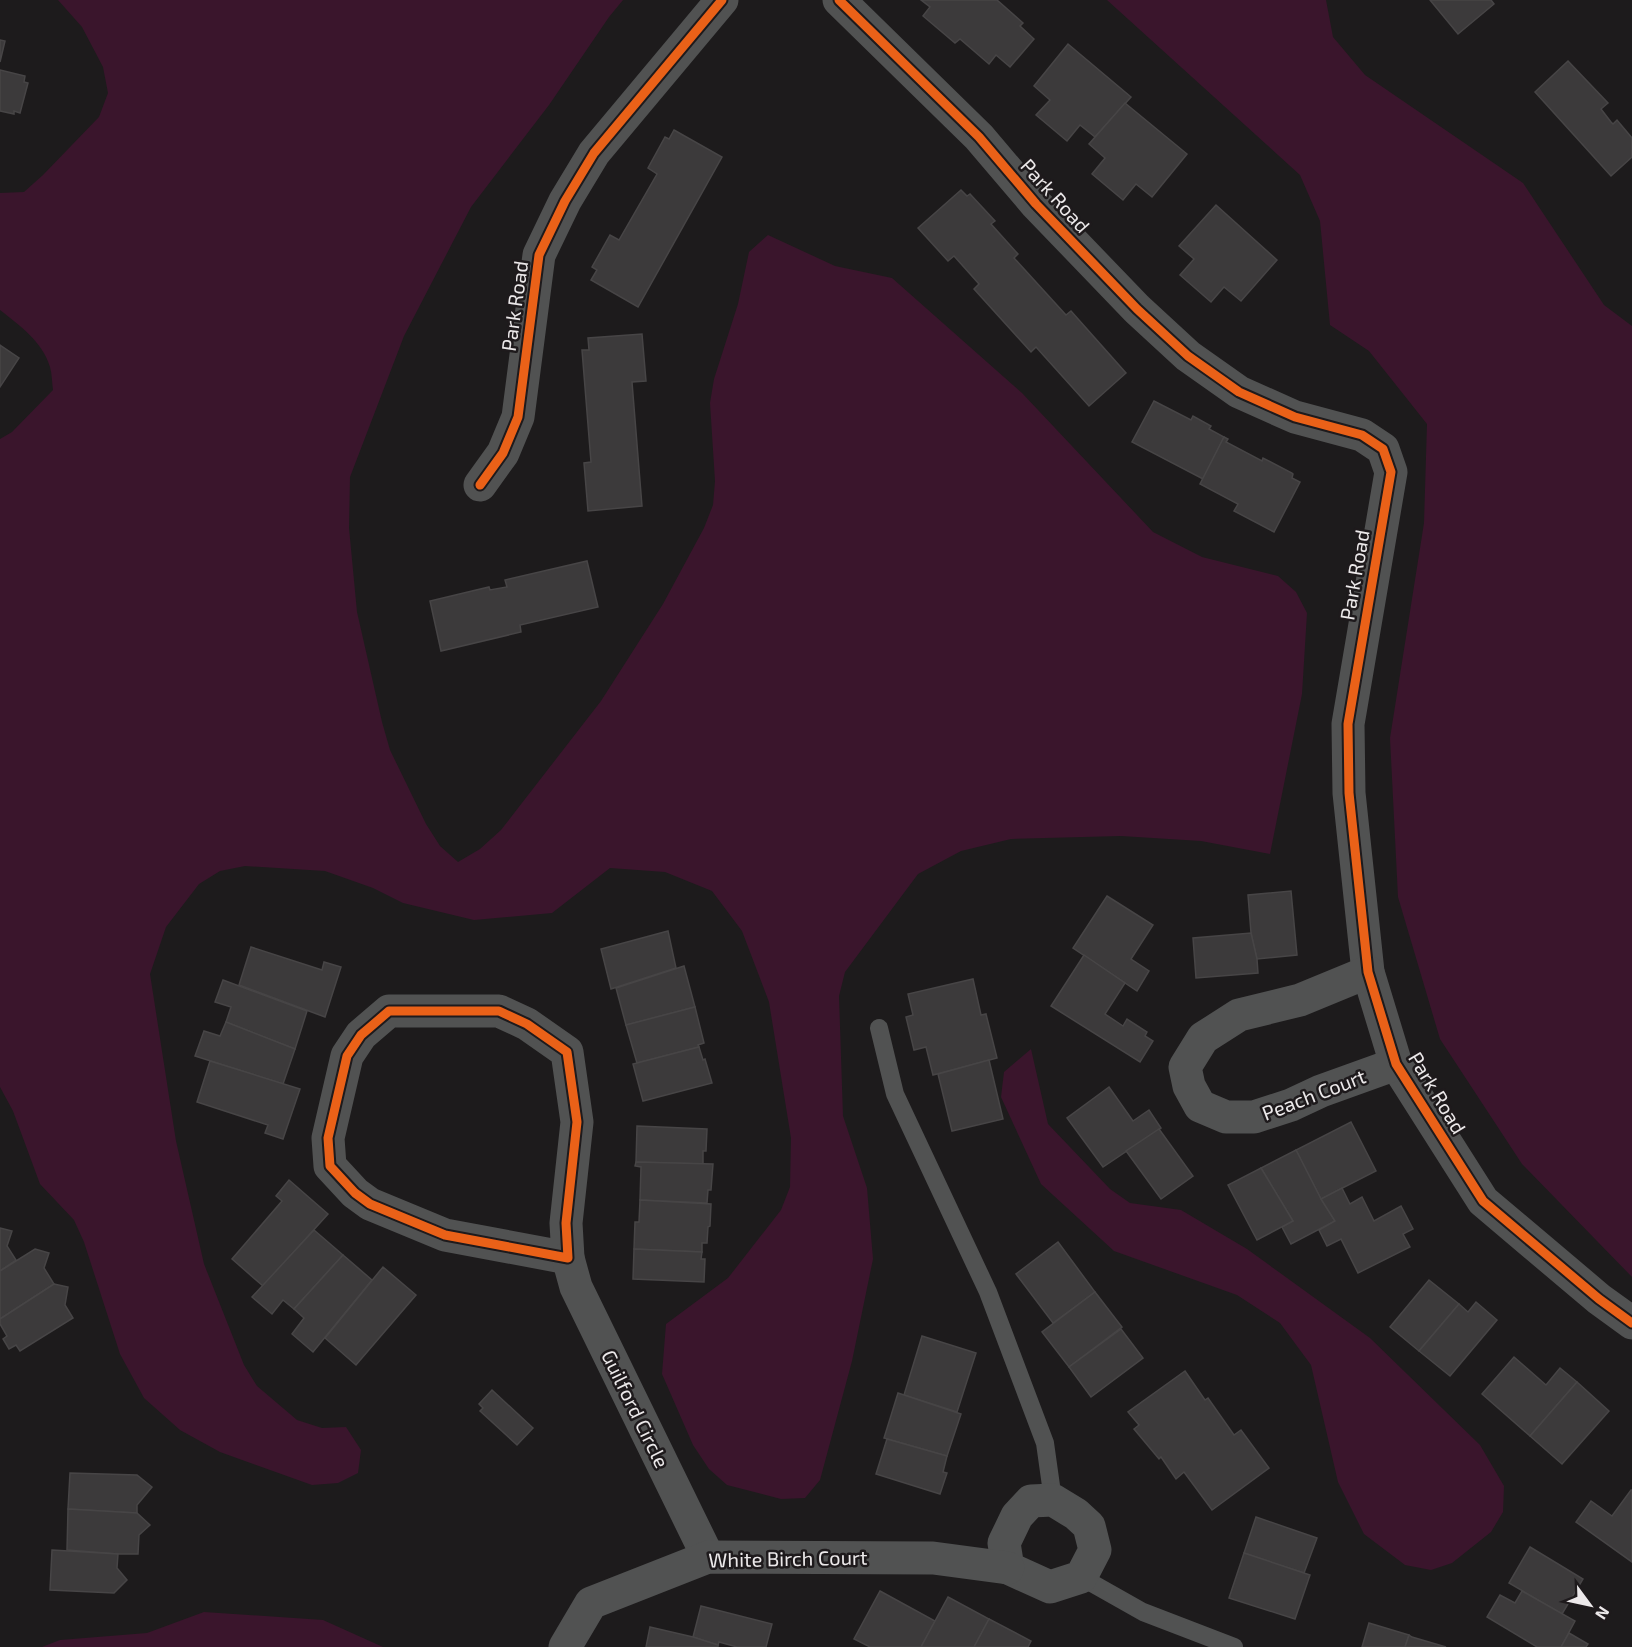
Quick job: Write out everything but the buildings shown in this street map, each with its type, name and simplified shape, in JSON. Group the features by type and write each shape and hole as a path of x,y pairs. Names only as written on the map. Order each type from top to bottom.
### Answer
{"street":[{"name":"Park Road","path":"480,485 503,453 518,417 539,255 565,201 594,153 722,0"},
{"name":"Park Road","path":"839,0 979,137 1036,204 1137,309 1188,356 1239,392 1295,417 1362,435 1383,449 1391,472 1348,724 1348,793 1368,972 1396,1064 1483,1201 1599,1299 1632,1323"},
{"name":"Peach Court","path":"1368,972 1300,1000 1239,1015 1203,1038 1185,1067 1189,1086 1200,1106 1226,1117 1254,1117 1396,1064"},
{"name":"Guilford Circle","path":"568,1258 445,1235 370,1204 355,1193 330,1166 328,1138 347,1056 361,1035 389,1011 499,1011 527,1024 567,1052 577,1122 567,1223 568,1258 576,1287 708,1557"},
{"path":"1053,1500 1077,1514 1089,1526 1095,1550 1081,1577 1050,1587 1008,1568 1004,1543 1017,1516 1031,1501 1053,1500"},
{"name":"White Birch Court","path":"565,1647 591,1603 708,1557 933,1558 1008,1568"}],"lane":[{"path":"879,1028 895,1094 988,1293 1045,1443 1053,1500"},
{"path":"1081,1577 1143,1612 1234,1647"}],"shaded area":[{"path":"58,0 623,0 549,105 471,207 404,336 350,477 349,528 357,612 382,722 390,750 426,824 440,846 458,862 480,849 501,830 601,701 663,604 704,528 713,505 715,481 710,403 714,379 738,304 749,252 768,235 835,266 892,278 1022,393 1153,532 1202,557 1278,576 1296,592 1307,613 1302,694 1270,854 1201,841 1121,836 1011,839 961,851 918,874 845,972 839,996 843,1116 867,1188 873,1259 852,1361 820,1480 805,1498 781,1499 727,1485 709,1469 693,1445 662,1374 666,1324 728,1278 781,1210 790,1187 791,1138 769,1002 742,931 712,891 665,872 610,868 552,913 474,920 403,903 373,888 325,871 245,866 220,871 199,884 166,927 150,974 176,1141 204,1264 244,1365 257,1386 297,1420 322,1428 346,1427 361,1450 358,1473 338,1483 312,1485 220,1452 180,1430 144,1398 120,1354 84,1242 74,1220 40,1184 13,1111 0,1087 0,439 12,432 53,390 50,367 42,350 30,335 0,310 0,193 24,192 43,175 99,117 108,93 103,67 82,27"},
{"path":"1107,0 1326,0 1333,37 1365,75 1523,183 1604,305 1632,326 1632,1277 1522,1164 1440,1039 1398,897 1390,738 1424,523 1427,424 1369,351 1330,325 1320,221 1300,175"},
{"path":"1031,1049 1048,1124 1110,1189 1130,1203 1181,1210 1247,1249 1370,1338 1480,1445 1504,1486 1503,1512 1491,1532 1452,1563 1431,1570 1405,1565 1364,1534 1338,1482 1311,1365 1280,1323 1237,1295 1114,1251 1041,1184 1001,1097 1004,1072"},
{"path":"204,1612 323,1620 383,1647 42,1647 60,1640 147,1633"}],"cycle path":[{"path":"480,485 503,453 518,417 539,255 565,201 594,153 722,0"},
{"path":"839,0 979,137 1036,204 1137,309 1188,356 1239,392 1295,417 1362,435 1383,449 1391,472 1348,724 1349,793 1368,972 1396,1064 1483,1201 1599,1299 1632,1323"},
{"path":"389,1011 499,1011 527,1024 567,1052 577,1122 566,1223 568,1258 445,1235 370,1204 355,1193 330,1166 328,1138 347,1056 361,1035 389,1011"}]}
